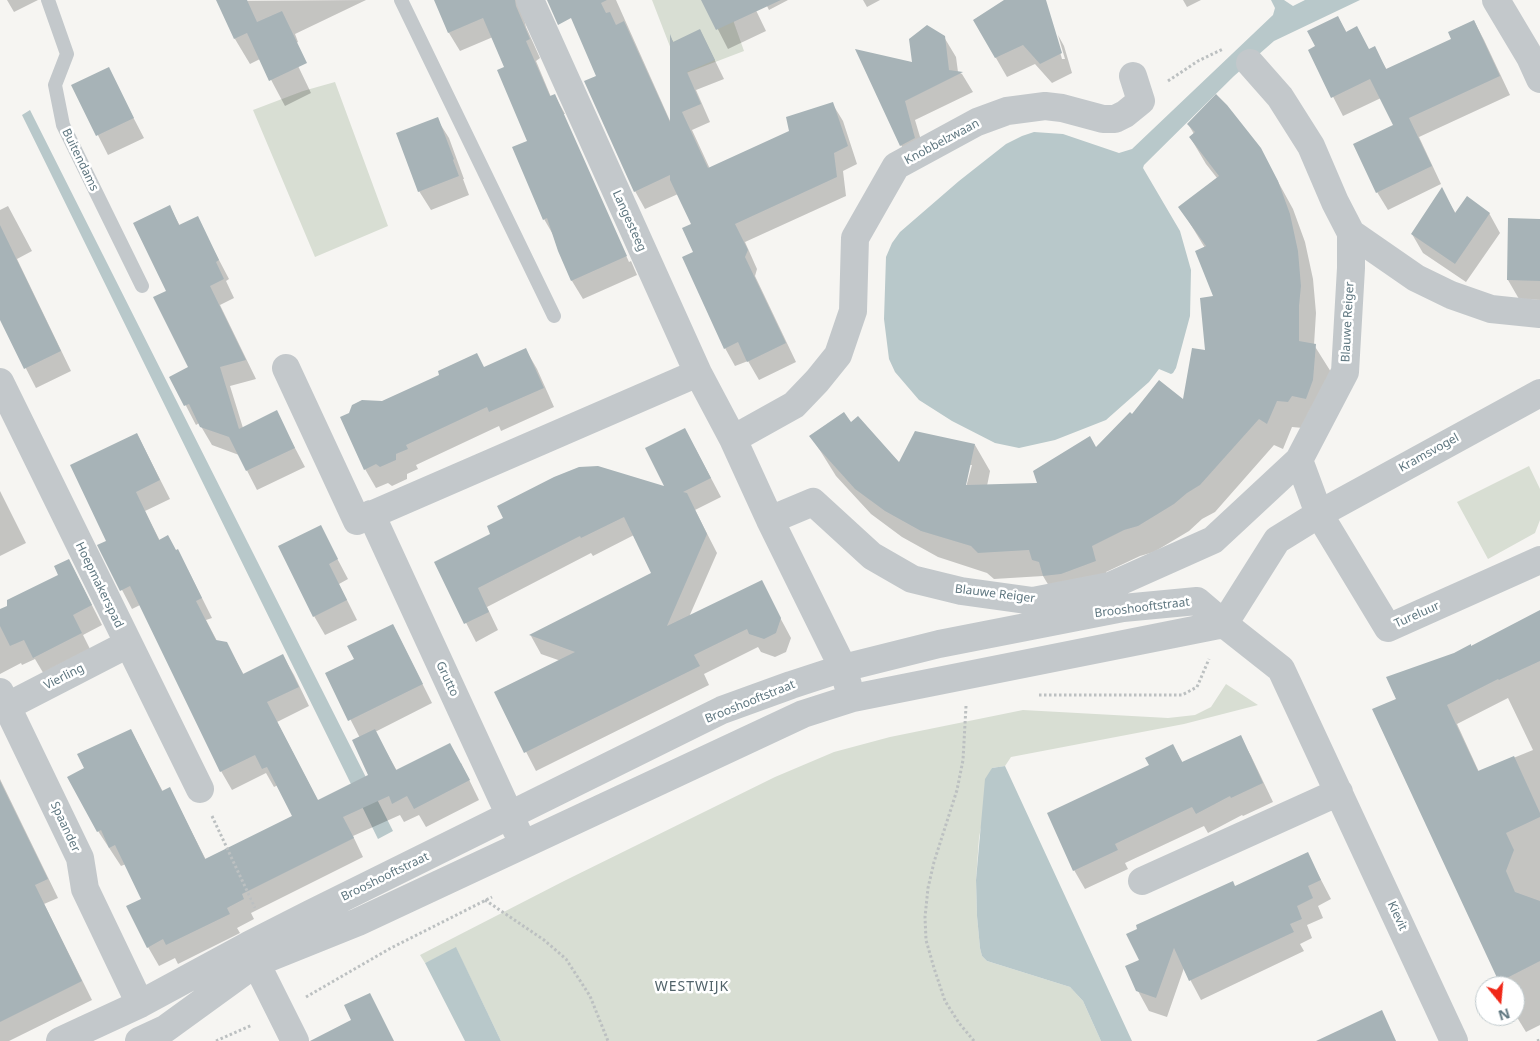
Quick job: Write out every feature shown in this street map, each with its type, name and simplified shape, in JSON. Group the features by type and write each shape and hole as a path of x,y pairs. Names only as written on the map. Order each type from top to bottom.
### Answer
{"street":[{"name":"Langesteeg","path":"530,0 698,373 734,439"},
{"path":"1503,8 1537,62"},
{"name":"Blauwe Reiger","path":"770,520 813,502 872,556 912,579 961,591 1033,601 1110,586 1213,540 1299,460 1345,372 1351,268 1351,233 1335,202 1311,146 1280,96 1240,54"},
{"name":"Knobbelzwaan","path":"734,439 794,405 838,356 854,311 855,238 896,166 977,122 1007,111 1045,106 1062,108 1103,119 1116,119 1125,114 1137,88"},
{"name":"Blauwe Reiger","path":"1351,233 1416,278 1451,295 1491,309 1540,314"},
{"path":"286,368 357,520 698,373"},
{"name":"Hoepmakerspad","path":"0,382 200,789"},
{"name":"Kramsvogel","path":"1320,514 1540,393"},
{"path":"734,439 770,520 843,668 852,698"},
{"path":"1224,624 1277,540 1320,514 1299,460"},
{"name":"Grutto","path":"372,514 523,843"},
{"name":"Tureluur","path":"1320,514 1388,628 1540,560"},
{"name":"Brooshooftstraat","path":"60,1041 252,954 510,815 722,710 791,685 843,668 939,644 1123,608 1197,601 1224,624"},
{"name":"Brooshooftstraat","path":"139,1041 165,1029 252,954 358,922 523,843 803,714 852,698 1224,624"},
{"name":"Kievit","path":"1224,624 1281,669 1454,1041"},
{"name":"Vierling","path":"2,703 128,644"},
{"name":"Spaander","path":"2,703 80,858 85,889 140,1004"},
{"path":"1142,882 1339,792"},
{"path":"252,954 295,1041"}],"lane":[{"name":"Buitendams","path":"48,0 67,54 55,85 63,125 142,286"},
{"path":"401,0 554,316"}],"path":[{"path":"1137,88 1198,61 1240,54"},
{"path":"1035,694 1182,695 1197,687 1224,624"},
{"path":"966,702 963,760 957,790 934,862 928,888 925,917 926,940 945,1001 959,1023 974,1041"},
{"path":"200,789 257,911 252,954"},
{"path":"216,1041 281,1012 391,948 493,896"},
{"path":"485,900 544,940 566,959 590,996 608,1041"}],"shaded area":[{"path":"652,0 726,0 744,51 681,75"},
{"path":"1271,0 1284,0 1293,6 1305,0 1360,0 1274,41 1234,76 1144,165 1143,168 1180,231 1191,270 1190,316 1173,373 1171,374 1159,369 1149,382 1106,420 1055,440 1019,448 995,443 952,421 919,400 895,372 889,359 884,319 886,257 892,243 900,232 959,181 1006,144 1022,136 1034,132 1063,134 1119,153 1132,149 1273,15 1275,8"},
{"path":"335,82 388,226 315,257 253,110 303,91"},
{"path":"30,110 393,831 378,839 22,115"},
{"path":"1529,466 1540,489 1540,520 1535,533 1488,559 1457,502"},
{"path":"1226,684 1258,705 1184,724 1011,757 1005,766 992,768 979,838 976,880 977,916 982,956 987,961 1070,987 1083,1001 1101,1041 501,1041 456,948 425,963 420,955 564,881 775,777 834,752 890,737 1023,710 1168,718 1195,715 1211,707"},
{"path":"1005,766 1132,1041 1101,1041 1083,1001 1070,987 987,961 982,956 977,916 976,880 985,779 992,768"},
{"path":"456,947 501,1041 465,1041 425,963"}],"building":[{"path":"216,0 247,0 257,22 282,11 307,63 269,81 247,33 234,39"},
{"path":"434,0 515,0 530,39 526,41 550,96 555,94 627,256 571,281 547,218 543,220 512,147 527,141 497,70 504,67 483,18 448,33"},
{"path":"547,0 607,0 601,3 606,13 610,12 616,25 624,21 670,122 670,34 673,42 700,29 715,60 687,72 701,104 682,112 708,168 789,131 786,117 833,102 848,146 834,153 837,177 735,224 748,250 745,257 786,343 747,362 738,342 724,349 682,257 693,252 682,228 691,224 670,180 670,175 634,192 584,81 596,76 571,18 558,25"},
{"path":"701,0 781,0 716,30"},
{"path":"1004,0 1046,0 1062,53 1040,64 1023,45 995,58 973,20"},
{"path":"1338,16 1346,32 1357,26 1369,49 1375,46 1386,69 1451,39 1448,32 1474,20 1500,76 1409,118 1432,166 1376,193 1353,144 1393,125 1370,79 1331,98 1308,50 1315,46 1307,31"},
{"path":"927,25 945,36 949,70 963,72 905,101 915,138 900,146 855,49 912,62 909,39"},
{"path":"109,67 134,118 96,136 71,85"},
{"path":"1216,94 1261,148 1278,181 1290,214 1298,251 1301,286 1299,341 1316,344 1313,380 1306,399 1292,396 1288,402 1277,401 1267,424 1259,419 1200,485 1174,504 1138,526 1124,530 1092,546 1096,561 1061,574 1043,576 1039,562 1032,560 1029,550 978,553 971,546 921,531 885,511 855,489 809,436 844,412 851,422 858,416 899,462 915,431 975,444 966,485 1037,483 1033,471 1090,436 1096,447 1130,412 1132,414 1159,380 1183,399 1192,348 1205,350 1200,298 1213,296 1195,251 1206,246 1178,207 1219,176 1189,137 1195,132 1187,124"},
{"path":"438,117 459,176 418,192 396,133"},
{"path":"1442,187 1455,213 1467,196 1490,213 1455,264 1411,234"},
{"path":"170,205 179,225 198,216 219,260 216,262 224,279 210,286 246,360 220,367 239,429 277,410 295,448 246,471 229,437 200,427 189,404 184,406 169,377 188,367 153,297 166,291 133,223"},
{"path":"1508,218 1540,219 1540,281 1507,280"},
{"path":"0,225 61,351 24,369 0,320"},
{"path":"526,348 544,388 489,412 487,407 406,445 408,449 396,454 396,460 380,467 376,464 364,470 340,417 349,413 352,405 362,400 382,401 439,375 438,371 477,353 484,367"},
{"path":"685,428 711,478 683,492 687,493 707,534 667,626 762,580 781,618 776,633 764,639 749,634 747,629 694,655 700,666 524,753 494,692 575,652 529,635 651,573 624,517 581,538 580,536 478,588 489,612 464,624 434,562 490,534 487,526 503,518 497,506 554,477 579,467 598,466 664,486 645,448"},
{"path":"137,433 160,480 136,492 159,540 168,535 176,550 178,549 202,598 196,601 216,640 227,642 243,674 283,654 299,687 267,702 318,800 368,775 352,740 375,729 396,770 450,743 470,780 414,809 407,796 392,804 389,796 343,817 354,838 242,894 244,899 227,908 230,914 166,945 163,939 147,948 126,906 141,899 115,845 109,848 101,830 97,832 67,777 84,768 77,754 131,729 162,791 170,787 205,859 292,816 267,767 262,769 255,755 220,772 130,586 120,591 97,545 106,541 70,465"},
{"path":"321,525 338,559 329,564 347,600 313,617 278,546"},
{"path":"69,559 92,605 73,615 82,633 33,658 24,640 10,646 0,626 0,609 7,606 7,600 58,575 54,566"},
{"path":"1540,610 1540,661 1498,679 1447,705 1478,771 1514,756 1540,813 1540,817 1506,833 1514,850 1506,871 1515,892 1540,901 1540,961 1511,976 1496,976 1372,709 1396,699 1386,677 1454,653 1471,644 1471,646"},
{"path":"393,624 423,684 348,721 325,673 354,659 347,646"},
{"path":"1241,735 1263,783 1231,798 1230,796 1196,814 1192,807 1115,844 1118,850 1073,871 1047,813 1149,765 1145,758 1173,744 1182,762"},
{"path":"0,781 48,879 35,885 82,981 0,1022"},
{"path":"1308,852 1321,880 1308,886 1313,898 1297,906 1302,919 1290,924 1294,932 1189,981 1174,948 1156,998 1136,991 1125,966 1139,960 1126,934 1137,929 1136,925 1233,881 1235,886"},
{"path":"370,993 394,1041 310,1041 351,1020 344,1005"},
{"path":"1382,1010 1396,1041 1316,1041"}],"district":[{"name":"WESTWIJK","path":"692,987"}]}
